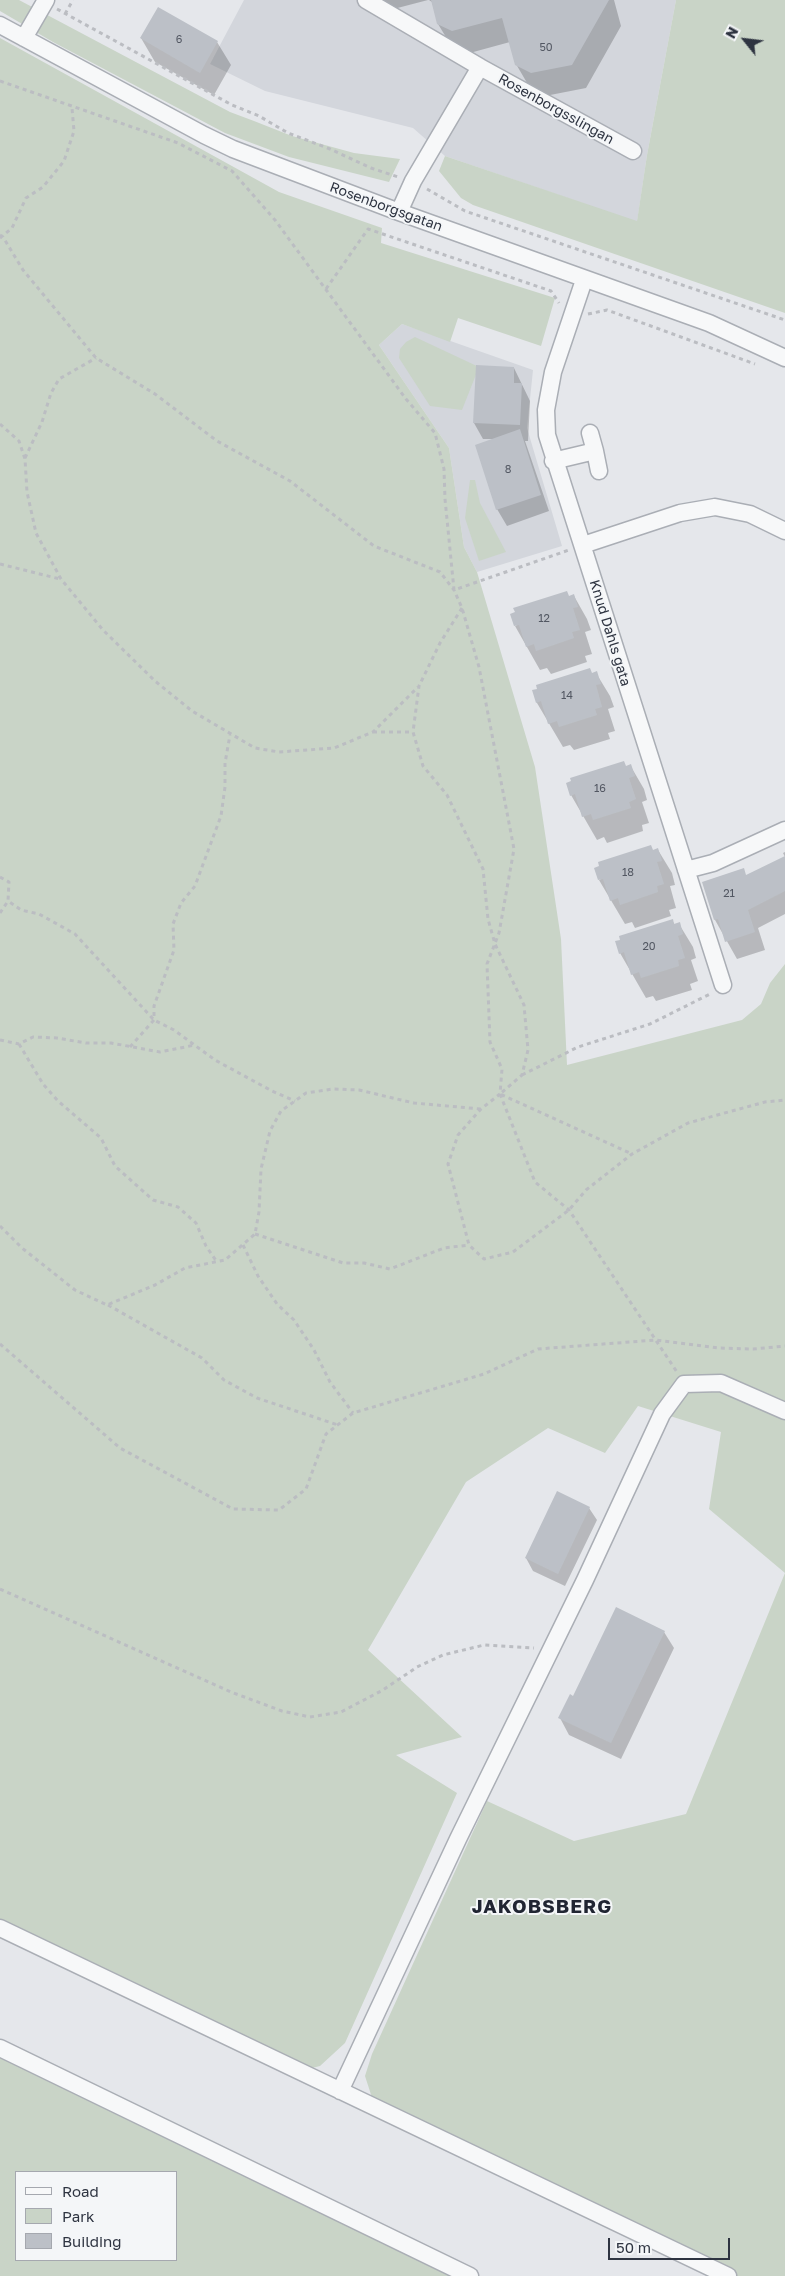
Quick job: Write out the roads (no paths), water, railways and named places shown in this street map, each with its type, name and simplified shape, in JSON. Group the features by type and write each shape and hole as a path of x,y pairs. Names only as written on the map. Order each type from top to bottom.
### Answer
{"street":[{"path":"24,38 46,0"},
{"name":"Rosenborgsslingan","path":"366,0 480,67 633,151"},
{"name":"Rosenborgsgatan","path":"0,25 233,149 584,280 710,323 785,358"},
{"path":"399,212 413,181 480,67"},
{"name":"Knud Dahls gata","path":"584,280 553,372 546,410 546,435 553,461 583,545 723,985"},
{"path":"590,433 599,471"},
{"path":"553,461 595,451"},
{"path":"583,545 680,512 715,508 750,514 785,531"},
{"path":"686,870 713,863 785,830"},
{"path":"340,2090 662,1414 684,1384 721,1383 785,1411"},
{"path":"0,1928 728,2276"},
{"path":"0,2048 470,2276"}],"district":[{"name":"JAKOBSBERG","path":"542,1907"}]}
